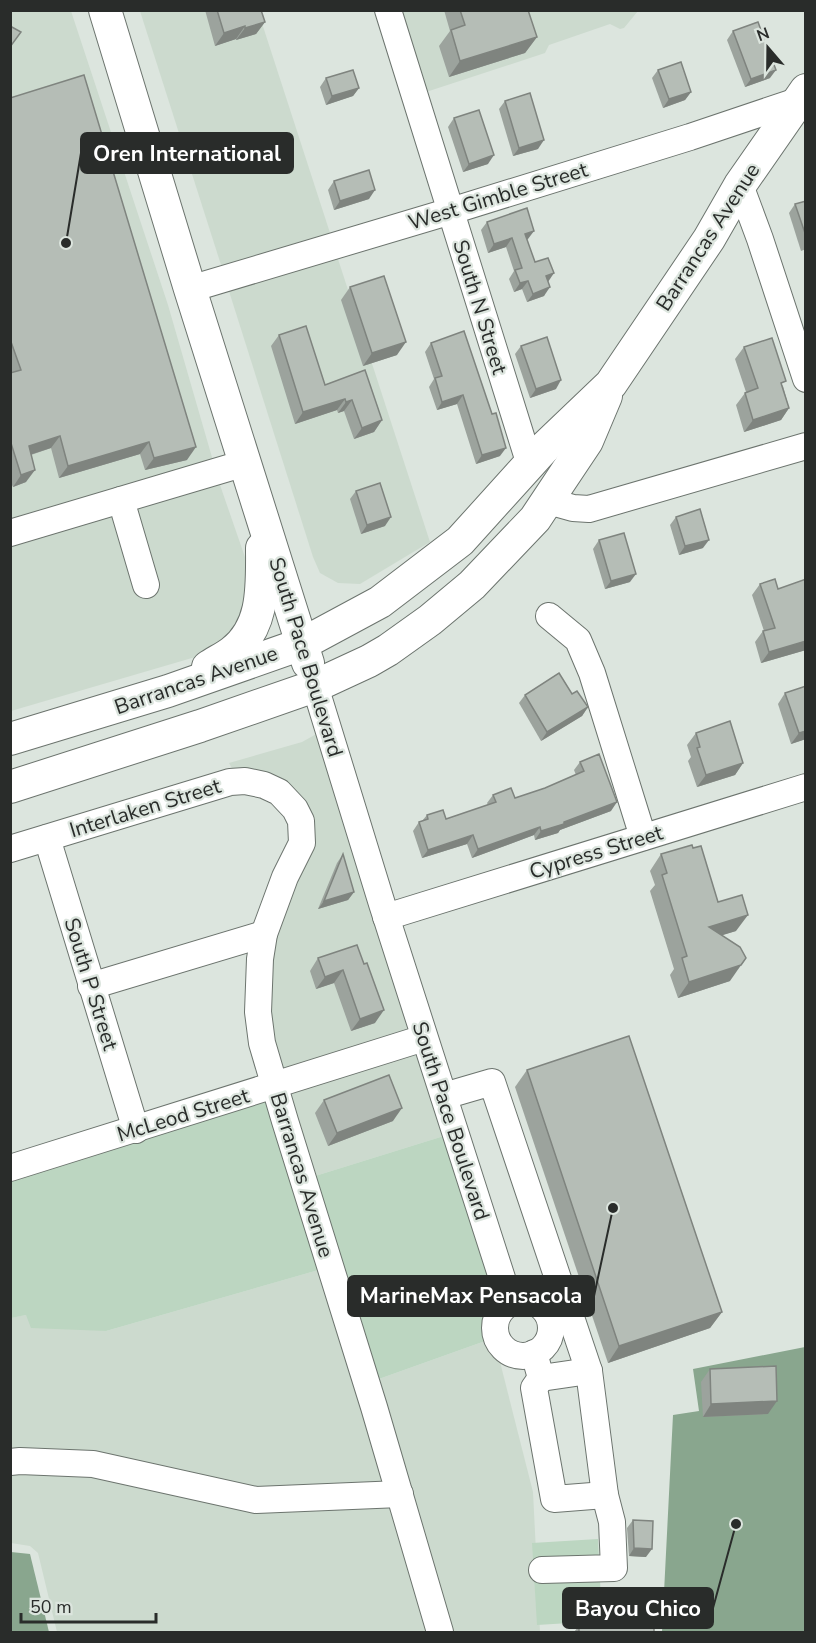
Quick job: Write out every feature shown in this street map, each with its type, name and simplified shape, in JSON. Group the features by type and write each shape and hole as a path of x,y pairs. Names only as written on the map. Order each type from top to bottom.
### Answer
{"main road":[{"name":"South Pace Boulevard","path":"105,10 315,686"},
{"name":"Barrancas Avenue","path":"10,787 200,726 315,686 369,661 430,620 472,585 536,519 587,441 611,384 709,239 740,185 803,96"},
{"name":"Barrancas Avenue","path":"10,739 168,691 302,644 380,602 424,571 460,541 544,447 611,384"},
{"path":"168,691 232,652 257,618 262,592 262,517"}],"street":[{"name":"South N Street","path":"388,10 530,465"},
{"name":"West Gimble Street","path":"190,289 690,137 803,96"},
{"path":"740,185 806,380"},
{"path":"548,501 573,508 589,509 803,447"},
{"path":"10,533 245,463"},
{"path":"121,500 146,585"},
{"path":"549,616 578,640 592,673 642,837"},
{"name":"South Pace Boulevard","path":"315,686 424,1038 510,1303"},
{"name":"Interlaken Street","path":"10,849 230,782 246,781 264,785 279,792"},
{"name":"Cypress Street","path":"386,917 806,788"},
{"name":"Barrancas Avenue","path":"279,792 295,809 303,831 302,843 285,877 264,934 260,959 258,1012 262,1043 440,1632"},
{"name":"South P Street","path":"47,838 136,1130"},
{"path":"91,986 264,934"},
{"name":"McLeod Street","path":"10,1168 424,1038"},
{"path":"444,1096 492,1082 589,1371 605,1495 612,1522 614,1568 542,1570"},
{"path":"528,1300 536,1303 548,1316 550,1333 542,1348 534,1353 515,1354 500,1343 496,1335 495,1326 498,1317 510,1303 528,1300"},
{"path":"534,1353 542,1378"},
{"path":"589,1371 542,1378 534,1388 554,1500 605,1495"},
{"path":"10,1462 93,1464 256,1500 400,1494"}],"shaded area":[{"path":"11,11 71,11 168,305 220,485 247,563 249,593 239,623 223,644 209,653 11,711"},
{"path":"140,11 258,11 331,236 222,268"},
{"path":"397,11 638,11 624,28 620,29 610,24 549,45 545,53 423,93"},
{"path":"337,256 430,542 360,584 338,583 320,573 228,288"},
{"path":"320,732 413,1030 280,1073 268,1012 272,943 276,941 274,935 312,829 234,772 229,763 302,742"},
{"path":"419,1050 447,1135 312,1177 286,1093"},
{"path":"269,1099 322,1269 106,1331 31,1328 26,1315 11,1318 10,1179"},
{"path":"447,1135 499,1298 488,1318 488,1340 376,1380 312,1177"},
{"path":"322,1269 431,1632 57,1632 38,1553 30,1546 11,1543 10,1318 26,1315 106,1331"},
{"path":"488,1340 498,1354 533,1492 540,1632 450,1632 376,1380"},
{"path":"805,1347 805,1632 662,1632 673,1415 699,1411 693,1369"},
{"path":"598,1539 602,1621 537,1625 532,1543"},
{"path":"11,1552 30,1554 49,1632 11,1632"}],"building":[{"path":"217,10 261,10 265,22 224,33"},
{"path":"460,10 528,10 537,37 460,61 451,30 465,25"},
{"path":"758,22 776,70 751,79 733,31"},
{"path":"10,26 21,32 10,47"},
{"path":"681,62 691,92 669,99 658,70"},
{"path":"353,70 359,88 332,96 326,78"},
{"path":"84,75 196,447 154,458 149,442 68,466 60,436 29,446 35,470 21,475 10,440 10,373 21,370 10,339 10,98"},
{"path":"530,93 544,140 519,148 505,101"},
{"path":"479,110 494,155 469,164 454,118"},
{"path":"369,170 375,190 340,201 334,181"},
{"path":"806,201 806,236 795,204"},
{"path":"527,208 534,231 525,234 535,262 548,258 554,273 546,276 550,287 533,294 528,281 520,283 515,270 522,268 512,238 494,244 487,222"},
{"path":"384,276 406,342 372,353 350,287"},
{"path":"306,326 325,385 365,370 382,420 362,428 352,400 346,402 345,399 303,412 279,335"},
{"path":"464,331 492,414 496,413 506,448 482,455 463,395 442,402 435,378 442,376 431,343"},
{"path":"547,337 561,380 536,389 521,346"},
{"path":"772,338 786,381 781,383 789,408 753,420 745,393 758,388 744,347"},
{"path":"380,483 391,517 367,525 356,491"},
{"path":"700,509 709,540 685,546 676,517"},
{"path":"624,533 636,574 611,581 599,540"},
{"path":"775,579 778,589 806,579 806,641 769,652 763,631 775,628 760,584"},
{"path":"559,673 572,694 577,691 588,707 547,732 525,695"},
{"path":"806,686 806,731 799,733 785,693"},
{"path":"730,721 743,763 706,775 697,748 700,747 696,733"},
{"path":"599,754 617,802 564,822 564,824 541,831 540,827 478,849 473,835 428,850 419,822 428,819 427,815 443,810 446,819 496,802 493,795 511,788 515,798 545,788 584,771 580,762"},
{"path":"692,845 693,848 701,846 718,902 742,895 748,915 709,927 740,947 746,958 741,965 689,982 682,958 687,956 662,875 667,873 661,854"},
{"path":"343,854 354,892 324,901"},
{"path":"357,945 364,964 367,963 384,1010 360,1019 343,970 325,977 318,958"},
{"path":"629,1036 722,1312 619,1346 527,1070"},
{"path":"389,1075 402,1108 337,1133 324,1100"},
{"path":"776,1366 777,1401 711,1404 710,1369"},
{"path":"633,1520 653,1521 652,1549 634,1548"},
{"path":"636,1613 636,1616 653,1616 654,1632 579,1632 579,1626 589,1625 589,1614"}],"place":[{"name":"Oren International","path":"66,243"},
{"name":"MarineMax Pensacola","path":"613,1208"},
{"name":"Bayou Chico","path":"736,1524"}]}
